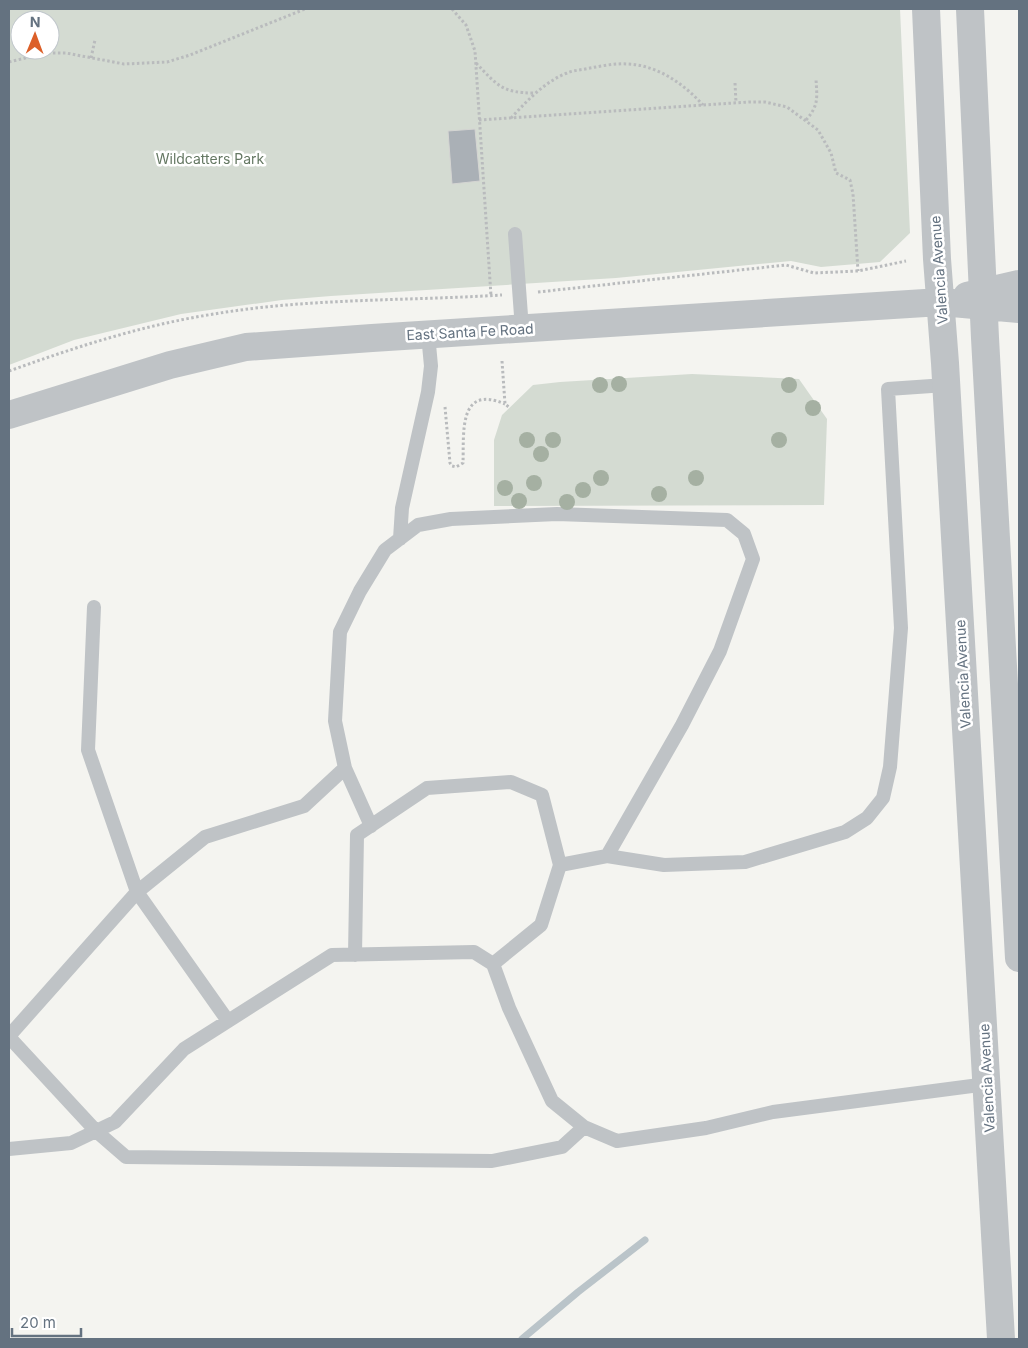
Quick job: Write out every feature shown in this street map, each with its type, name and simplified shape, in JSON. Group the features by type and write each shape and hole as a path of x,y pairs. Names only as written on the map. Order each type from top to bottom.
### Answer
{"street":[{"name":"Valencia Avenue","path":"926,9 937,259 946,385 1001,1339"},
{"path":"970,9 1019,958"},
{"name":"East Santa Fe Road","path":"9,415 170,364 246,347 984,299 1019,284"},
{"path":"984,299 1019,309"}],"lane":[{"path":"515,234 522,329"},
{"path":"400,538 402,508 428,392 431,366 428,334"},
{"path":"560,864 607,856 664,865 744,862 845,832 867,818 883,798 890,767 901,628 888,389 946,385"},
{"path":"371,826 345,768 335,721 340,632 360,591 385,550 418,525 451,519 557,514 727,520 744,534 753,558 720,651 682,725 607,856"},
{"path":"94,607 88,750 137,892 228,1021"},
{"path":"345,768 304,806 205,837 137,892 9,1036 96,1131 126,1157 492,1161 562,1147 584,1127"},
{"path":"355,955 357,835 426,788 511,782 542,796 560,864 541,925 493,964"},
{"path":"9,1149 71,1143 114,1122 184,1049 332,955 474,952 493,964 509,1008 552,1101 584,1127 617,1142 706,1128 773,1112 987,1084"}],"path":[{"path":"9,62 46,53 66,53 124,64 167,62 190,55 306,9"},
{"path":"452,9 466,25 475,50 491,296"},
{"path":"91,58 95,40"},
{"path":"475,63 505,90 534,93"},
{"path":"511,118 534,93 567,72 609,64 630,64 652,69 671,77 689,89 704,105"},
{"path":"806,120 813,111 817,101 816,79"},
{"path":"735,84 736,103"},
{"path":"480,120 736,103 764,102 788,107 818,130 830,153 836,174 850,180 854,194 858,271"},
{"path":"9,370 143,328 214,314 295,305 519,294 786,266 814,273 858,271 906,261"},
{"path":"502,361 505,404"},
{"path":"428,392 443,392 450,463 456,467 463,463 465,420 469,409 478,401 487,398 505,404 510,408"}],"green space":[{"name":"Wildcatters Park","path":"9,9 900,9 910,233 880,262 821,267 791,261 616,278 282,300 181,314 74,340 9,365"},
{"path":"692,374 799,379 827,419 824,505 494,506 494,440 502,415 533,385"}],"building":[{"path":"475,129 480,181 452,184 448,131"}],"waterway":[{"path":"522,1339 578,1292 645,1240"}]}
